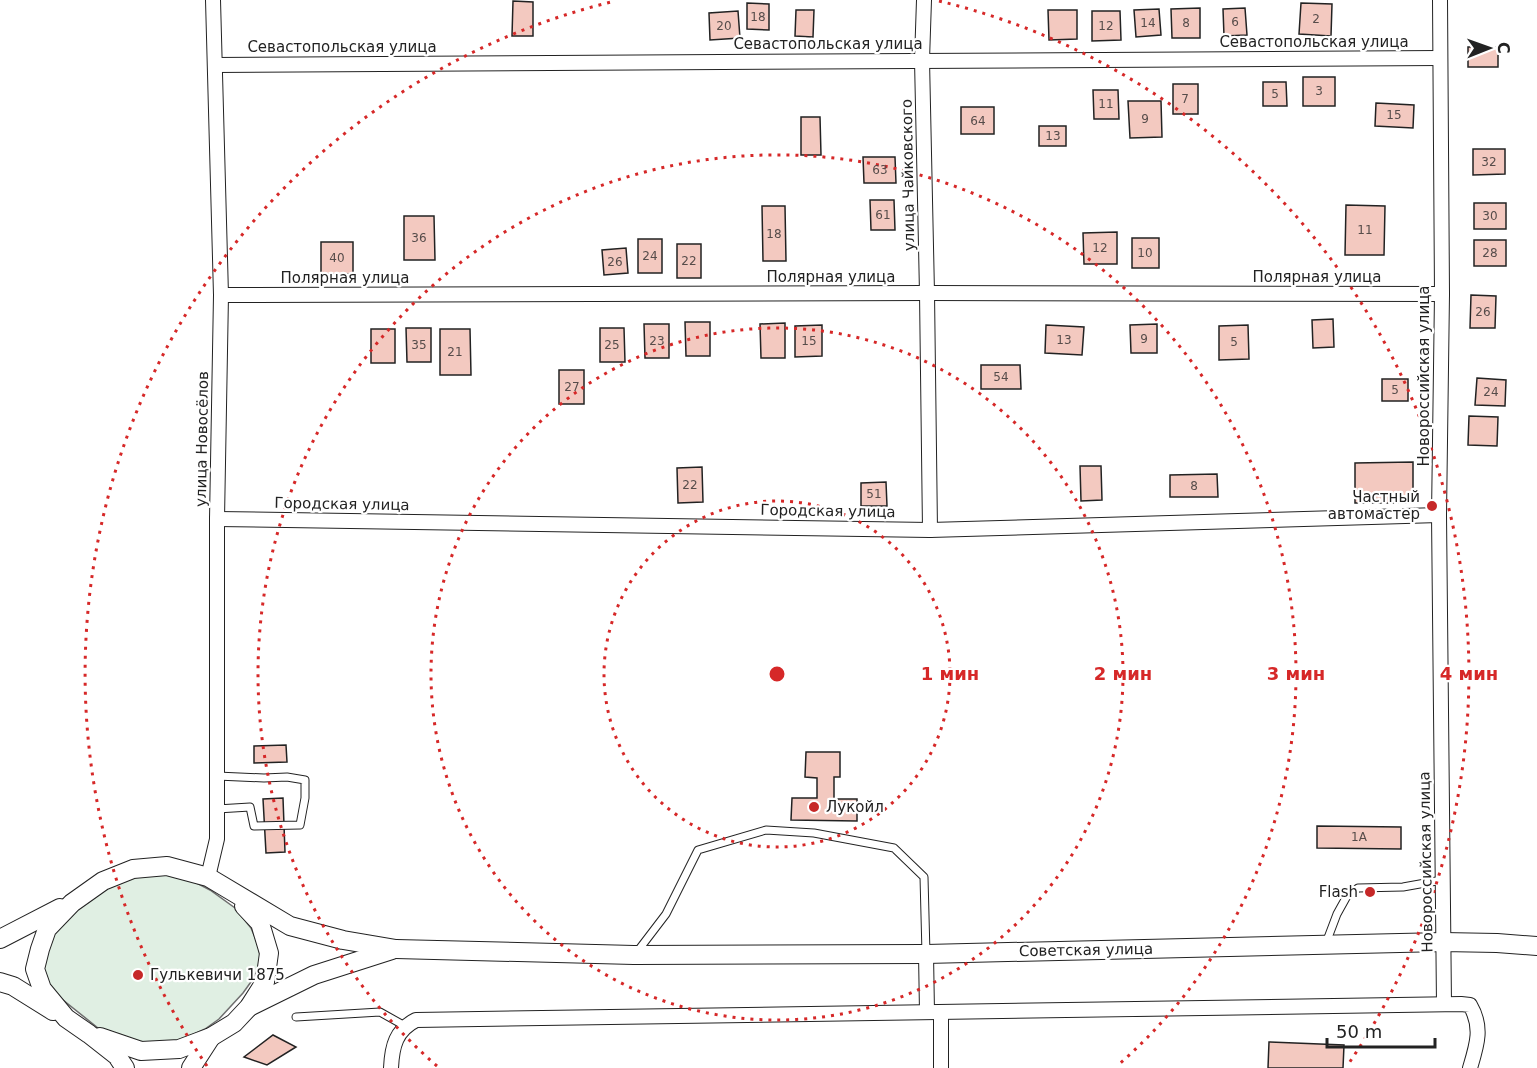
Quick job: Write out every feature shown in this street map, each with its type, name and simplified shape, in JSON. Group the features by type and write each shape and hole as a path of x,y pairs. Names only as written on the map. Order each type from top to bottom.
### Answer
{"main road":[{"path":"0,939 72,903 103,881 133,869 167,866 208,878 290,926 344,940 396,949"},
{"path":"89,1034 141,1051 179,1049 211,1037 234,1023 249,1007 265,982 269,953 261,923 229,891"},
{"path":"66,1018 42,990 35,969 47,928 72,903"},
{"name":"Советская улица","path":"396,949 634,956 926,954 1443,942 1537,946"},
{"path":"249,1007 314,975 396,949"},
{"path":"0,982 13,986 66,1018 117,1056 125,1068"},
{"path":"191,1068 211,1037"}],"street":[{"name":"улица Новосёлов","path":"208,878 217,839 217,519 221,295 213,0"},
{"name":"улица Чайковского","path":"924,0 922,60 930,530"},
{"name":"Новороссийская улица","path":"1440,0 1442,294 1439,515 1444,1004"},
{"name":"Севастопольская улица","path":"216,65 1440,58"},
{"name":"Полярная улица","path":"221,295 1442,294"},
{"name":"Городская улица","path":"217,519 930,530 1439,515"},
{"path":"926,954 941,1068"},
{"path":"391,1068 397,1037 405,1026 416,1020 1461,1004 1470,1005 1476,1016 1478,1033 1470,1068"}],"lane":[{"path":"217,776 286,777 305,780 305,798 300,825 254,826 250,807 217,809"},
{"path":"634,956 666,914 698,850 766,830 814,833 894,848 924,877 926,954"},
{"path":"1325,945 1347,896 1358,888 1403,887 1442,880"},
{"path":"296,1017 380,1012 405,1026"}],"green space":[{"path":"165,874 191,880 235,908 251,928 259,947 258,968 243,993 219,1019 205,1029 176,1041 155,1044 120,1040 98,1028 48,988 41,960 55,928 89,899 123,879"}],"building":[{"path":"513,1 533,2 533,36 512,36"},
{"path":"747,3 769,4 769,30 747,29"},
{"path":"1301,3 1332,4 1331,36 1299,34"},
{"path":"1200,8 1200,38 1172,38 1171,9"},
{"path":"1245,8 1247,35 1224,36 1223,9"},
{"path":"1159,9 1161,35 1136,37 1134,10"},
{"path":"796,10 814,10 813,37 795,36"},
{"path":"1048,10 1077,10 1077,39 1049,40"},
{"path":"738,11 740,38 710,40 709,13"},
{"path":"1092,11 1120,11 1121,40 1092,41"},
{"path":"1468,47 1498,47 1498,67 1468,67"},
{"path":"1303,77 1335,77 1335,106 1303,106"},
{"path":"1263,82 1286,82 1287,106 1263,106"},
{"path":"1173,84 1198,84 1198,114 1173,114"},
{"path":"1093,90 1118,90 1119,119 1094,119"},
{"path":"1128,101 1161,101 1162,137 1130,138"},
{"path":"1376,103 1414,105 1413,128 1375,126"},
{"path":"961,107 994,107 994,134 961,134"},
{"path":"801,117 820,117 821,155 801,155"},
{"path":"1039,126 1066,126 1066,146 1039,146"},
{"path":"1473,149 1505,149 1505,174 1473,175"},
{"path":"863,157 895,157 896,183 864,183"},
{"path":"870,200 894,200 895,230 871,230"},
{"path":"1474,203 1506,203 1506,229 1474,229"},
{"path":"1346,205 1385,206 1384,255 1345,255"},
{"path":"762,206 785,206 786,261 763,261"},
{"path":"404,216 434,216 435,260 404,260"},
{"path":"1117,232 1117,264 1084,264 1083,233"},
{"path":"1132,238 1159,238 1159,268 1132,268"},
{"path":"638,239 662,239 662,273 638,273"},
{"path":"1474,240 1506,240 1506,266 1474,266"},
{"path":"321,242 353,242 353,274 321,274"},
{"path":"677,244 701,244 701,278 677,278"},
{"path":"626,248 628,273 604,275 602,250"},
{"path":"1471,295 1496,296 1495,328 1470,328"},
{"path":"1333,319 1334,347 1313,348 1312,320"},
{"path":"685,322 710,322 710,356 686,356"},
{"path":"785,323 785,358 761,358 760,324"},
{"path":"644,324 669,324 669,358 645,358"},
{"path":"1157,324 1157,353 1131,353 1130,325"},
{"path":"822,325 822,356 795,357 795,326"},
{"path":"1046,325 1084,327 1082,355 1045,353"},
{"path":"1248,325 1249,359 1219,360 1219,326"},
{"path":"406,328 431,328 431,362 407,362"},
{"path":"600,328 624,328 625,362 600,362"},
{"path":"371,329 395,329 395,363 371,363"},
{"path":"440,329 470,329 471,375 440,375"},
{"path":"981,365 1020,365 1021,389 981,389"},
{"path":"559,370 584,370 584,404 559,404"},
{"path":"1477,378 1506,380 1505,406 1475,405"},
{"path":"1382,379 1408,379 1408,401 1382,401"},
{"path":"1469,416 1498,417 1497,446 1468,445"},
{"path":"1413,462 1413,503 1355,503 1355,463"},
{"path":"1080,466 1101,466 1102,500 1081,501"},
{"path":"702,467 703,502 678,503 677,468"},
{"path":"1217,474 1218,497 1170,497 1170,475"},
{"path":"886,482 887,506 861,506 861,483"},
{"path":"286,745 287,762 254,763 254,746"},
{"path":"806,752 840,752 840,777 834,777 834,799 857,799 857,821 791,820 792,798 817,798 817,778 805,777"},
{"path":"283,798 285,852 266,853 263,799"},
{"path":"1317,826 1401,827 1401,849 1317,848"},
{"path":"273,1035 296,1047 267,1065 244,1057"},
{"path":"1269,1042 1344,1045 1343,1068 1268,1068"}],"place":[{"name":"Частный автомастер","path":"1432,506"},
{"name":"Лукойл","path":"814,807"},
{"name":"Flash","path":"1370,892"},
{"name":"Гулькевичи 1875","path":"138,975"}]}
